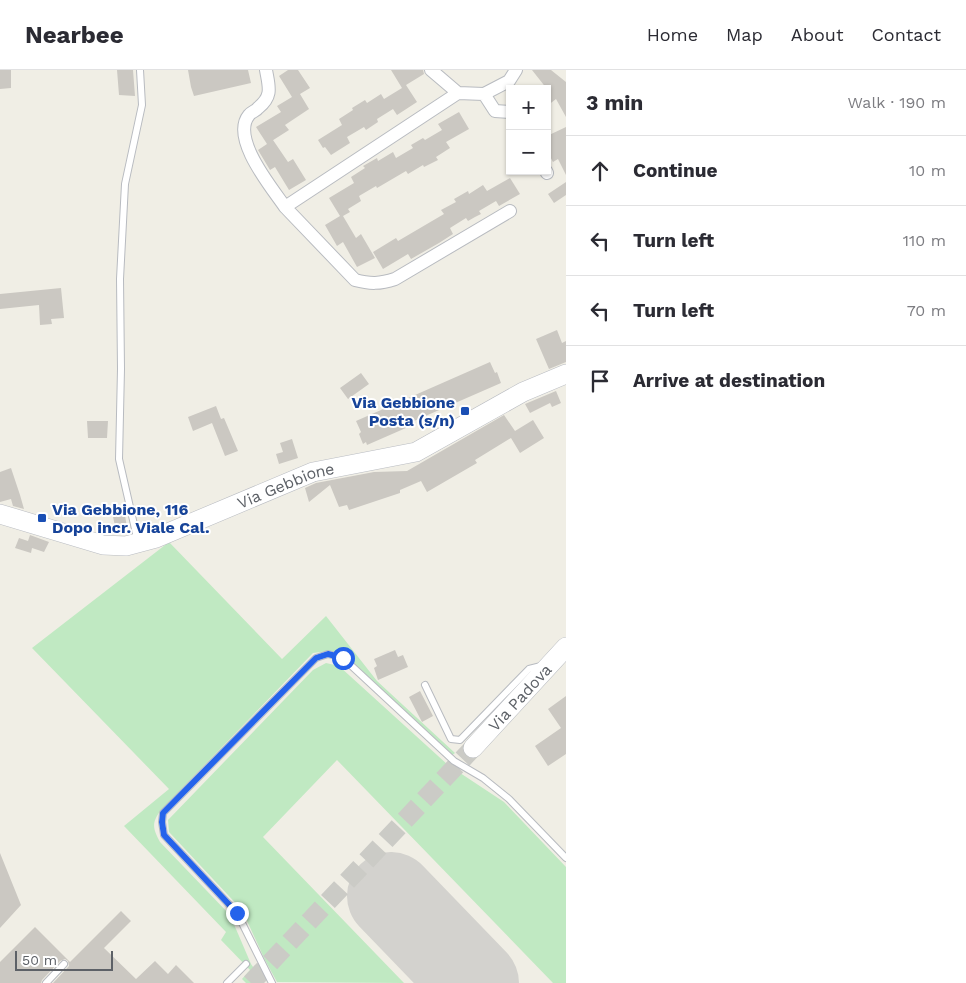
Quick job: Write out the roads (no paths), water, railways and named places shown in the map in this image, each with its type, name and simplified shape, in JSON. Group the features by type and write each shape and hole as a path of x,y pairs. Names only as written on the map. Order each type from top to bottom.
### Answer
{"street":[{"path":"266,70 270,90 267,100 249,115 244,126 244,137 252,158 286,207 355,280 375,284 395,279 510,211"},
{"path":"431,70 458,93"},
{"path":"286,207 458,93 484,94 510,81 516,70"},
{"path":"484,94 495,111 506,112"},
{"name":"Via Gebbione","path":"0,514 103,545 126,546 156,538 314,472 416,452 523,392 566,374"},
{"name":"Via Padova","path":"473,748 566,646"}],"lane":[{"path":"138,543 119,459 121,369 120,269 125,184 142,105 140,70"},
{"path":"272,983 237,913 164,835 163,813 316,658 328,654 343,658 454,761 483,778 509,800 566,858"},
{"path":"425,685 451,739 460,740 529,669 548,665"},
{"path":"46,983 64,964"},
{"path":"227,983 246,964"}],"tunnel":[{"path":"251,983 473,748"}],"place":[{"name":"Via Gebbione Posta (s/n)","path":"465,411"},
{"name":"Via Gebbione, 116 Dopo incr. Viale Cal.","path":"42,518"}]}
